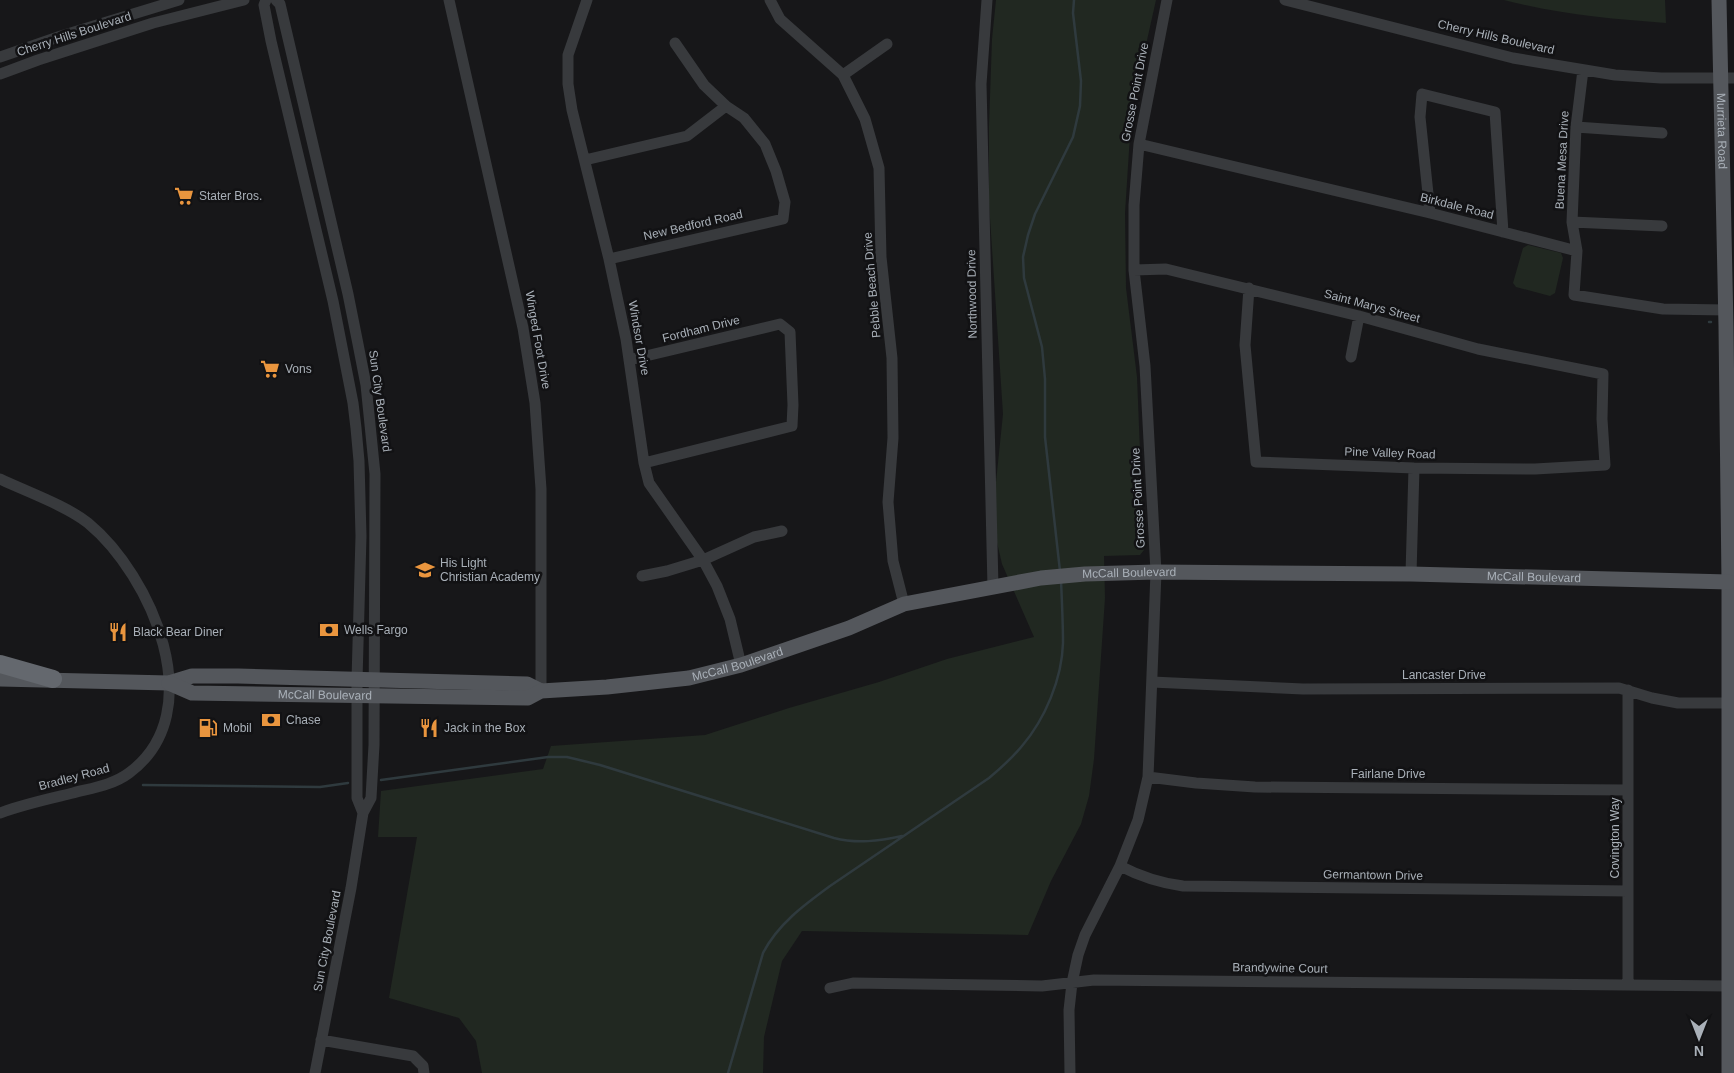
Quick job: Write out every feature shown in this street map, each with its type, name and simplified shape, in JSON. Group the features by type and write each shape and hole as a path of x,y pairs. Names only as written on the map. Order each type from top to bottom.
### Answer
{"highway":[{"path":"0,664 53,679"}],"main road":[{"name":"Murrieta Road","path":"1719,0 1727,78 1726,310 1730,381 1732,703 1729,1073"},
{"name":"McCall Boulevard","path":"169,683 192,693 528,698 541,691 689,678 741,665 850,628 904,604 1041,578 1085,574 1156,572 1411,574 1731,582"},
{"name":"McCall Boulevard","path":"0,679 169,683 192,676 527,684 541,691"}],"street":[{"name":"Cherry Hills Boulevard","path":"0,58 61,36 179,0"},
{"name":"Cherry Hills Boulevard","path":"0,74 153,23 244,0"},
{"name":"Sun City Boulevard","path":"266,0 264,5 334,301 353,403 359,461 361,508 357,680 357,798 363,813"},
{"name":"Sun City Boulevard","path":"276,0 280,4 348,294 366,385 375,474 374,696 371,798 363,813 351,888 315,1073"},
{"name":"Winged Foot Drive","path":"449,0 523,328 532,378 541,489 541,691"},
{"name":"Windsor Drive","path":"587,0 568,55 568,84 626,339 644,463 649,483 704,560 717,586 730,619 741,665"},
{"name":"Pebble Beach Drive","path":"770,0 780,19 843,75 865,119 879,168 881,257 892,358 893,438 888,502 893,561 904,604"},
{"name":"Northwood Drive","path":"987,0 981,84 993,587"},
{"name":"Grosse Point Drive","path":"1070,1073 1068,1037 1072,983 1078,955 1085,935 1120,866 1138,820 1148,777 1156,572 1145,366 1134,270 1135,185 1139,144 1167,0"},
{"name":"Cherry Hills Boulevard","path":"1285,0 1513,58 1615,75 1727,78"},
{"path":"585,160 687,136 726,106 704,85 675,43"},
{"path":"843,75 887,44"},
{"name":"Buena Mesa Drive","path":"1577,252 1572,222 1576,128 1583,70"},
{"path":"1430,213 1420,118 1422,94 1495,112 1503,232"},
{"name":"New Bedford Road","path":"609,259 783,219 785,202 776,171 765,144 744,118 726,106"},
{"path":"1576,128 1662,133"},
{"name":"Birkdale Road","path":"1139,144 1430,213 1577,252"},
{"path":"1572,222 1662,226"},
{"path":"1577,252 1574,295 1663,309 1726,310"},
{"name":"Saint Marys Street","path":"1134,270 1166,269 1359,316 1478,349 1603,374"},
{"name":"Pine Valley Road","path":"1249,288 1245,345 1256,462 1414,468 1535,469 1605,465 1602,419 1603,374"},
{"path":"1351,357 1359,316"},
{"name":"Fordham Drive","path":"629,360 780,324 790,332 792,426 644,463"},
{"path":"1411,574 1414,468"},
{"name":"Bradley Road","path":"0,479 87,522 113,548 151,608 165,646 169,683 166,718 160,737 147,757 129,774 107,785 19,806 0,813"},
{"path":"642,576 704,560 754,537 782,531"},
{"name":"Lancaster Drive","path":"1152,682 1303,689 1619,688 1652,698 1678,703 1732,703"},
{"name":"Covington Way","path":"1628,690 1628,985"},
{"name":"Fairlane Drive","path":"1148,777 1196,783 1255,787 1628,790"},
{"name":"Germantown Drive","path":"1120,866 1158,882 1183,886 1628,892"},
{"name":"Brandywine Court","path":"830,988 853,983 1042,986 1104,980 1729,986"},
{"path":"321,1040 413,1056 423,1066 424,1073"}],"shaded area":[{"path":"996,0 1156,0 1134,104 1125,213 1126,288 1137,377 1144,550 1140,555 1104,556 1105,598 1094,759 1089,796 1081,824 1051,881 1028,935 802,931 782,961 764,1037 763,1073 482,1073 476,1041 459,1018 389,998 417,837 378,837 381,791 543,769 551,746 705,735 879,682 947,659 1034,637 1002,564 992,521 1003,414 989,203 992,39"},
{"path":"1504,0 1665,0 1666,23 1585,15 1544,9"},
{"path":"1528,245 1561,253 1563,258 1555,293 1550,296 1516,287 1513,283 1523,248"}],"waterway":[{"path":"1060,571 1045,437 1045,379 1042,347 1024,278 1023,257 1035,214 1073,137 1080,106 1081,81 1073,13 1074,0"},
{"path":"728,1073 763,953 776,933 801,908 830,886 989,778 1014,755 1038,724 1051,698 1062,657 1061,581"},
{"path":"381,780 548,757 567,757 600,765 834,838 868,841 902,836"},
{"path":"143,785 320,787 348,783"}],"place":[{"name":"Stater Bros.","path":"184,196"},
{"name":"Vons","path":"270,369"},
{"name":"His Light Christian Academy","path":"425,570"},
{"name":"Wells Fargo","path":"329,630"},
{"name":"Black Bear Diner","path":"118,632"},
{"name":"Chase","path":"271,720"},
{"name":"Mobil","path":"208,728"},
{"name":"Jack in the Box","path":"429,728"}]}
